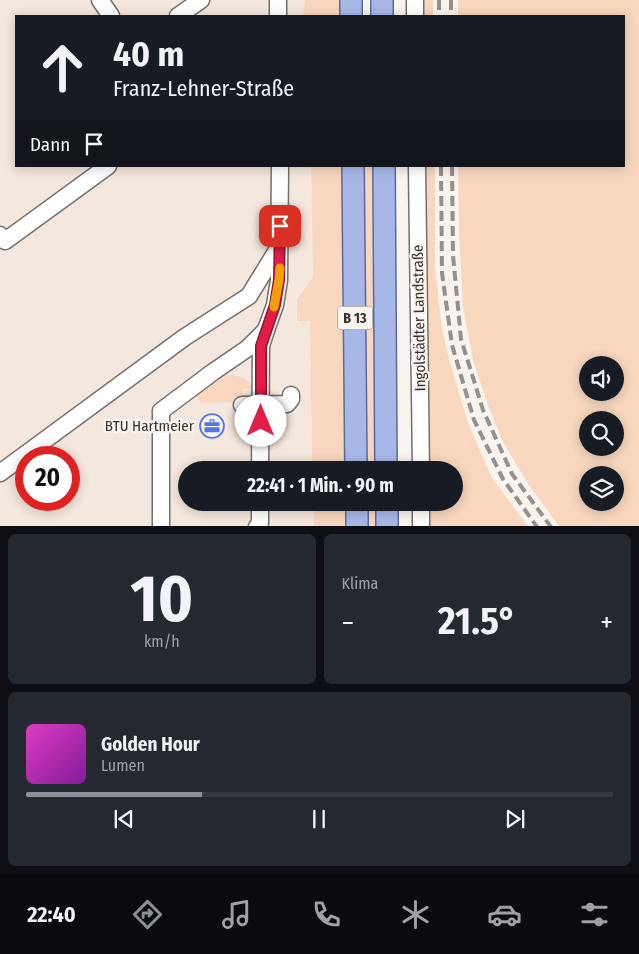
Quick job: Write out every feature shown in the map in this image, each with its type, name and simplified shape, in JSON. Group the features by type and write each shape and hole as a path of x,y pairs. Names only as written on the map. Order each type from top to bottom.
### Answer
{"main road":[{"path":"351,0 351,15"},
{"path":"382,0 382,15"},
{"name":"B 13","path":"353,167 356,461"},
{"name":"B 13","path":"384,167 386,461"},
{"path":"357,511 357,526"},
{"path":"387,511 387,526"}],"street":[{"path":"100,0 110,15"},
{"path":"179,15 201,0"},
{"path":"278,0 278,15"},
{"path":"415,0 415,15"},
{"path":"0,235 5,241 107,167"},
{"path":"260,461 261,346 275,305 279,280 280,167"},
{"name":"Ingolstädter Landstraße","path":"416,167 420,461"},
{"path":"0,473 185,337 249,296 280,245"},
{"path":"161,526 161,411 248,348 266,330"},
{"path":"242,405 287,404 291,399 291,395"},
{"path":"258,526 260,523 260,511"},
{"path":"421,511 421,526"}],"shaded area":[{"path":"0,0 305,0 303,15 15,15 15,167 311,167 313,277 297,299 296,321 310,321 312,461 178,461 178,511 313,511 314,526 0,526"},
{"path":"305,0 341,0 341,15 303,15"},
{"path":"423,0 433,0 433,15 424,15"},
{"path":"458,0 639,0 639,526 559,526 528,484 503,442 473,360 463,307 458,167 625,167 625,15 458,15"},
{"path":"311,167 342,167 345,461 312,461 310,321 297,321 297,299 313,277"},
{"path":"362,167 375,167 378,461 365,461"},
{"path":"425,167 435,167 435,267 442,329 448,355 468,423 492,478 528,526 429,526 429,511 463,511 463,461 428,461"},
{"path":"228,375 242,378 252,386 252,388 243,389 243,402 201,403 196,396 223,376"},
{"path":"238,409 243,409 243,434 238,434"},
{"path":"313,511 346,511 346,526 314,526"},
{"path":"366,511 378,511 379,526 366,526"}],"railway":[{"path":"439,0 439,15"},
{"path":"451,0 451,15"},
{"path":"441,167 442,273 452,345 474,420 503,479 536,526"},
{"path":"452,167 453,255 461,339 483,410 512,474 550,526"}],"slow traffic":[{"path":"274,307 280,268"}],"place":[{"name":"BTU Hartmeier","path":"212,426"}],"route":[{"path":"261,421 261,346 275,305 279,280 280,226"}]}
